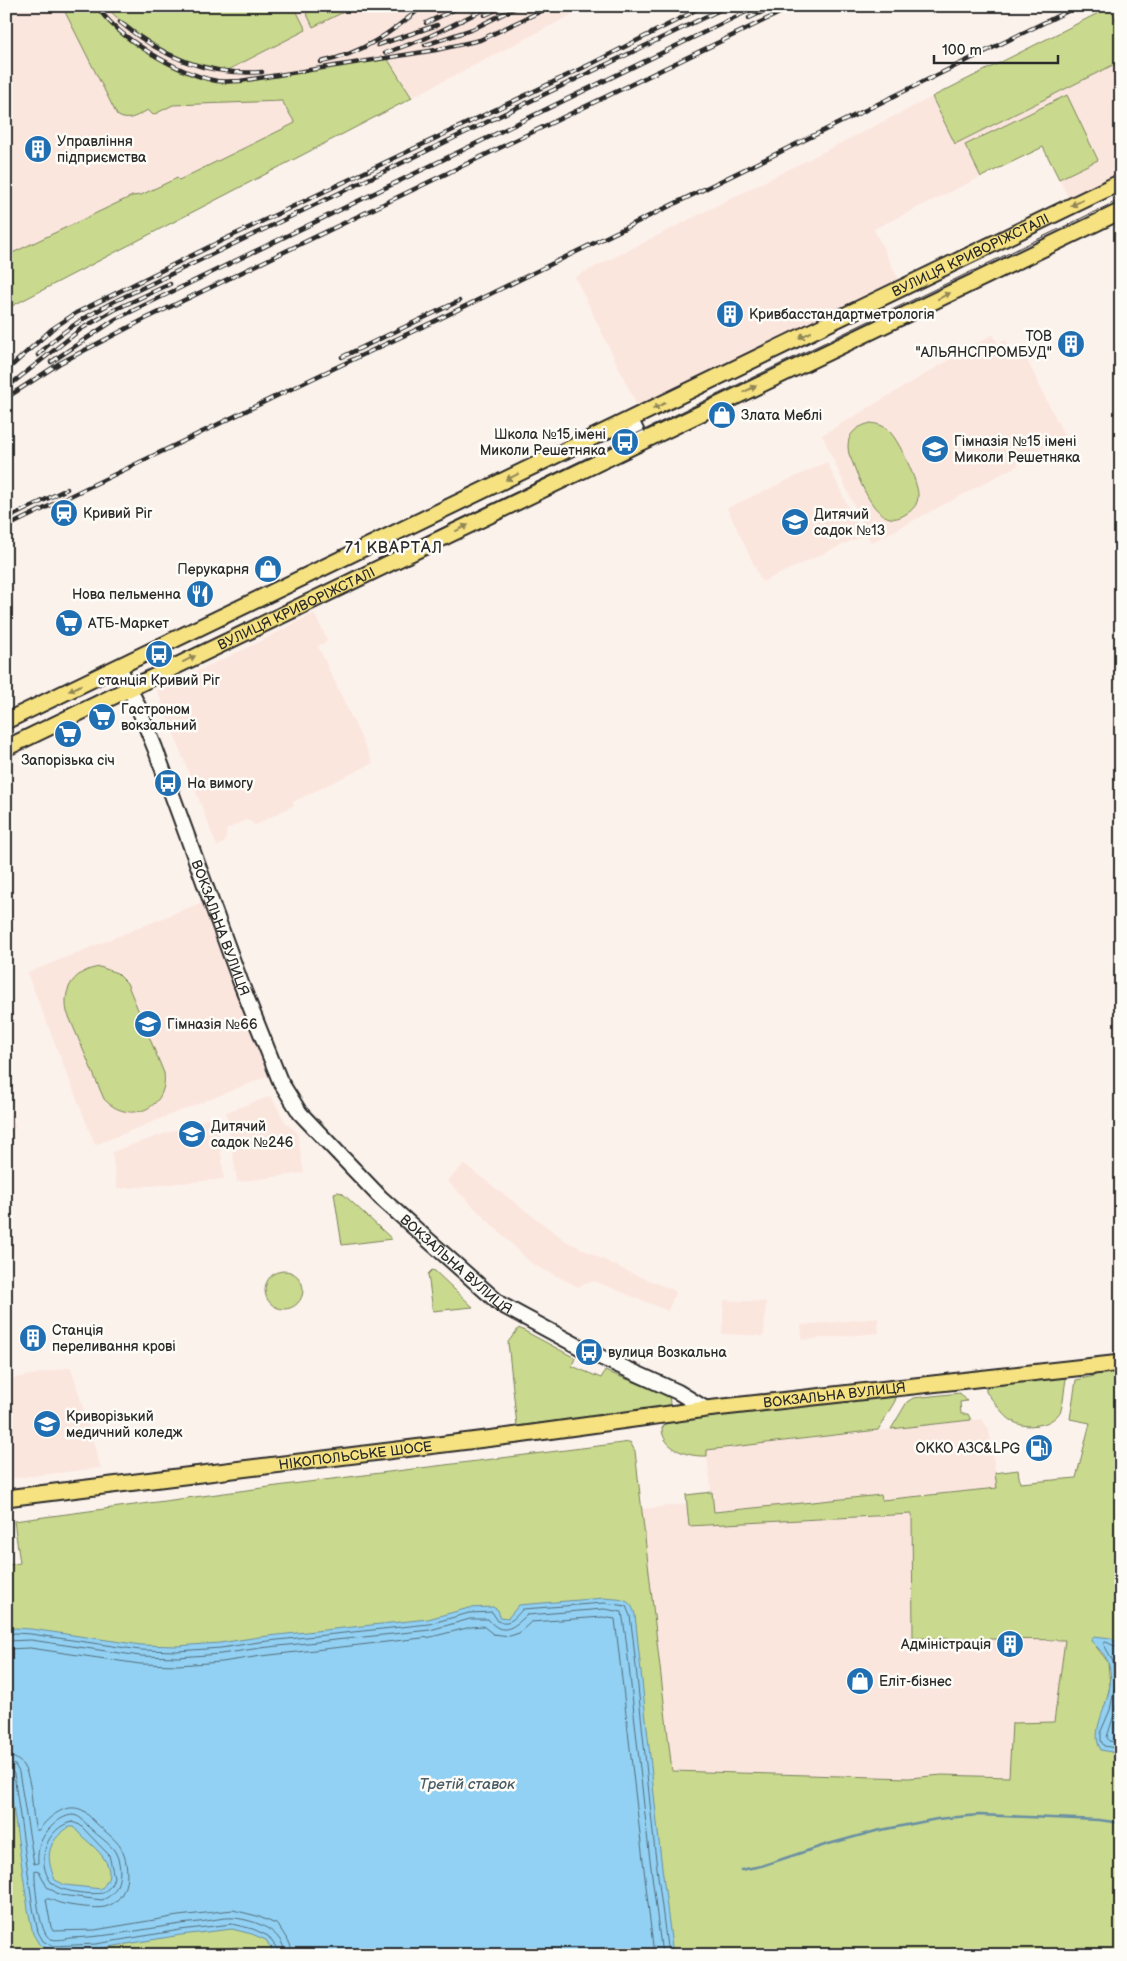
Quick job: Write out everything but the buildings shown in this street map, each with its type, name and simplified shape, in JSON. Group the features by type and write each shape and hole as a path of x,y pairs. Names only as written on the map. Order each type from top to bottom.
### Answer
{"main road":[{"name":"ВУЛИЦЯ КРИВОРІЖСТАЛІ","path":"6,722 1121,182"},
{"name":"ВУЛИЦЯ КРИВОРІЖСТАЛІ","path":"6,748 1121,211"},
{"name":"ВОКЗАЛЬНА ВУЛИЦЯ","path":"706,1409 1117,1363"},
{"name":"НІКОПОЛЬСЬКЕ ШОСЕ","path":"6,1498 518,1436 706,1409"}],"street":[{"path":"631,420 641,441"},
{"name":"ВОКЗАЛЬНА ВУЛИЦЯ","path":"119,667 130,688 155,748 267,1049 280,1081 300,1113 381,1198 500,1304 589,1352 678,1392 706,1409"}],"shaded area":[{"path":"6,6 589,6 12,304 6,311"},
{"path":"1121,6 1121,30 1110,7"},
{"path":"1121,61 1121,174 1069,199 1043,147 874,229 900,282 637,406 575,277 932,97 955,144"},
{"name":"Гімназія №15 імені Миколи Решетняка","path":"993,334 998,344 1006,340 1014,356 1023,352 1065,437 1017,462 1019,465 871,543 822,435"},
{"name":"Дитячий садок №13","path":"827,462 862,536 762,582 727,508"},
{"path":"314,613 328,641 318,646 373,763 293,802 294,805 254,826 252,822 246,820 227,829 225,842 217,847 157,690 259,642"},
{"name":"Гімназія №66","path":"202,902 268,1076 95,1145 27,973"},
{"path":"271,1096 286,1123 297,1132 304,1173 237,1182 226,1112"},
{"path":"6,1106 16,1128 6,1132"},
{"name":"Дитячий садок №246","path":"217,1115 224,1179 117,1189 112,1152"},
{"path":"464,1164 566,1241 631,1273 676,1291 668,1311 594,1281 578,1287 532,1264 447,1181"},
{"path":"724,1300 766,1302 764,1336 722,1334"},
{"path":"878,1318 879,1333 802,1340 801,1325"},
{"name":"Криворізький медичний коледж","path":"71,1367 101,1468 6,1479 6,1380"},
{"path":"982,1419 989,1429 998,1488 882,1500 881,1495 714,1512 706,1450"},
{"name":"Еліт-бізнес","path":"687,1504 689,1526 912,1514 913,1638 1065,1639 1054,1722 1009,1777 942,1775 909,1778 671,1771 641,1509"}],"green space":[{"path":"62,6 97,6 134,43 182,70 217,81 240,81 281,76 387,58 412,98 10,307 6,311 6,256 132,196 141,195 177,178 179,180 295,123 282,101 173,105 153,115 148,110 129,118 117,115"},
{"path":"105,6 294,6 306,30 224,72 190,63 159,48 131,29"},
{"path":"303,6 356,6 313,27"},
{"path":"1110,7 1121,30 1121,61 955,144 932,97"},
{"path":"1067,95 1098,160 1059,179 1043,147 981,177 965,145"},
{"path":"871,423 884,427 892,435 907,461 915,481 918,499 915,506 906,514 895,518 885,516 877,510 869,499 849,454 848,442 852,433 860,427"},
{"path":"100,967 117,973 127,983 164,1073 164,1086 160,1096 154,1104 145,1110 135,1112 124,1111 114,1107 104,1099 67,1012 67,995 72,982 84,972"},
{"path":"334,1193 342,1193 392,1239 342,1245"},
{"path":"432,1270 473,1307 433,1311 428,1274"},
{"path":"284,1271 298,1276 303,1290 298,1304 284,1309 270,1304 265,1290 270,1276"},
{"path":"519,1328 575,1358 572,1366 601,1378 605,1371 666,1394 669,1396 670,1403 667,1407 517,1426 508,1342"},
{"path":"1121,1370 1121,1646 1119,1644 1091,1640 1108,1662 1110,1686 1103,1714 1112,1753 1121,1754 1121,1955 252,1955 250,1951 238,1947 180,1955 6,1955 6,1565 20,1563 14,1521 630,1442 635,1451 672,1771 909,1778 942,1775 1009,1777 1012,1723 1054,1722 1065,1640 913,1638 912,1514 689,1526 686,1495 712,1492 714,1512 881,1495 882,1500 997,1488 995,1473 1018,1470 1020,1483 1076,1478 1090,1423 1070,1419 1076,1380 1094,1376 1100,1371"},
{"path":"1063,1375 1066,1379 1061,1410 1054,1419 1043,1424 1032,1426 1016,1423 1009,1419 986,1392 989,1384"},
{"path":"960,1393 967,1401 960,1402 961,1414 968,1414 971,1420 891,1429 907,1402 913,1398"},
{"path":"894,1395 896,1397 895,1401 878,1430 707,1450 707,1456 692,1455 677,1450 666,1441 663,1435 662,1428 667,1422 720,1414"}],"water":[{"name":"Третій ставок","path":"604,1598 624,1600 633,1609 673,1955 275,1955 266,1940 232,1929 181,1935 97,1949 51,1951 39,1944 33,1934 28,1909 6,1758 6,1631 14,1628 31,1629 141,1645 177,1646 220,1643 428,1619 469,1608 493,1607 498,1610 500,1617 508,1618 519,1605","holes":["69,1827 73,1827 106,1861 109,1875 107,1882 101,1889 65,1885 55,1880 49,1857 52,1844"]},
{"path":"1094,1636 1111,1638 1121,1646 1121,1754 1101,1750 1097,1741 1097,1731 1110,1686 1111,1674 1107,1659 1091,1641"}],"waterway":[{"path":"741,1870 761,1866 876,1831 937,1819 979,1815 1099,1820 1121,1823"}],"tram line":[{"path":"6,739 1121,199"}],"railway":[{"path":"97,6 119,30 150,53 185,71 217,81 240,81 436,50 480,40 552,6"},
{"path":"321,62 350,54 376,41 400,25 423,6"},
{"path":"426,23 462,6"},
{"path":"385,53 424,39 491,6"},
{"path":"485,15 504,6"},
{"path":"425,45 473,29 519,6"},
{"path":"6,371 52,329 76,313 221,241 593,63 701,6"},
{"path":"38,355 64,332 113,302 728,6"},
{"path":"51,362 116,319 758,6"},
{"path":"749,18 775,6"},
{"path":"6,398 60,363 143,320 794,6"},
{"path":"6,527 437,320 1078,6"},
{"path":"120,22 152,45 186,62 223,71 262,72"},
{"path":"378,45 437,25"},
{"path":"6,388 81,329 114,310 170,284"},
{"path":"342,357 459,301"},
{"path":"6,519 67,489"}],"place":[{"name":"Управління підприємства","path":"38,149"},
{"name":"Кривбасстандартметрологія","path":"730,314"},
{"name":"ТОВ \"АЛЬЯНСПРОМБУД\"","path":"1071,344"},
{"name":"Злата Меблі","path":"722,415"},
{"name":"Школа №15 імені Миколи Решетняка","path":"625,442"},
{"name":"Гімназія №15 імені Миколи Решетняка","path":"935,449"},
{"name":"Кривий Ріг","path":"64,513"},
{"name":"Дитячий садок №13","path":"795,522"},
{"name":"Перукарня","path":"268,569"},
{"name":"Нова пельменна","path":"200,594"},
{"name":"АТБ-Маркет","path":"69,623"},
{"name":"станція Кривий Ріг","path":"159,654"},
{"name":"Гастроном вокзальний","path":"102,717"},
{"name":"Запорізька січ","path":"68,734"},
{"name":"На вимогу","path":"168,783"},
{"name":"Гімназія №66","path":"148,1024"},
{"name":"Дитячий садок №246","path":"192,1134"},
{"name":"Станція переливання крові","path":"33,1338"},
{"name":"вулиця Возкальна","path":"589,1352"},
{"name":"Криворізький медичний коледж","path":"47,1424"},
{"name":"ОККО АЗС&LPG","path":"1039,1448"},
{"name":"Адміністрація","path":"1010,1644"},
{"name":"Еліт-бізнес","path":"860,1681"}],"district":[{"name":"71 КВАРТАЛ","path":"394,548"}]}
